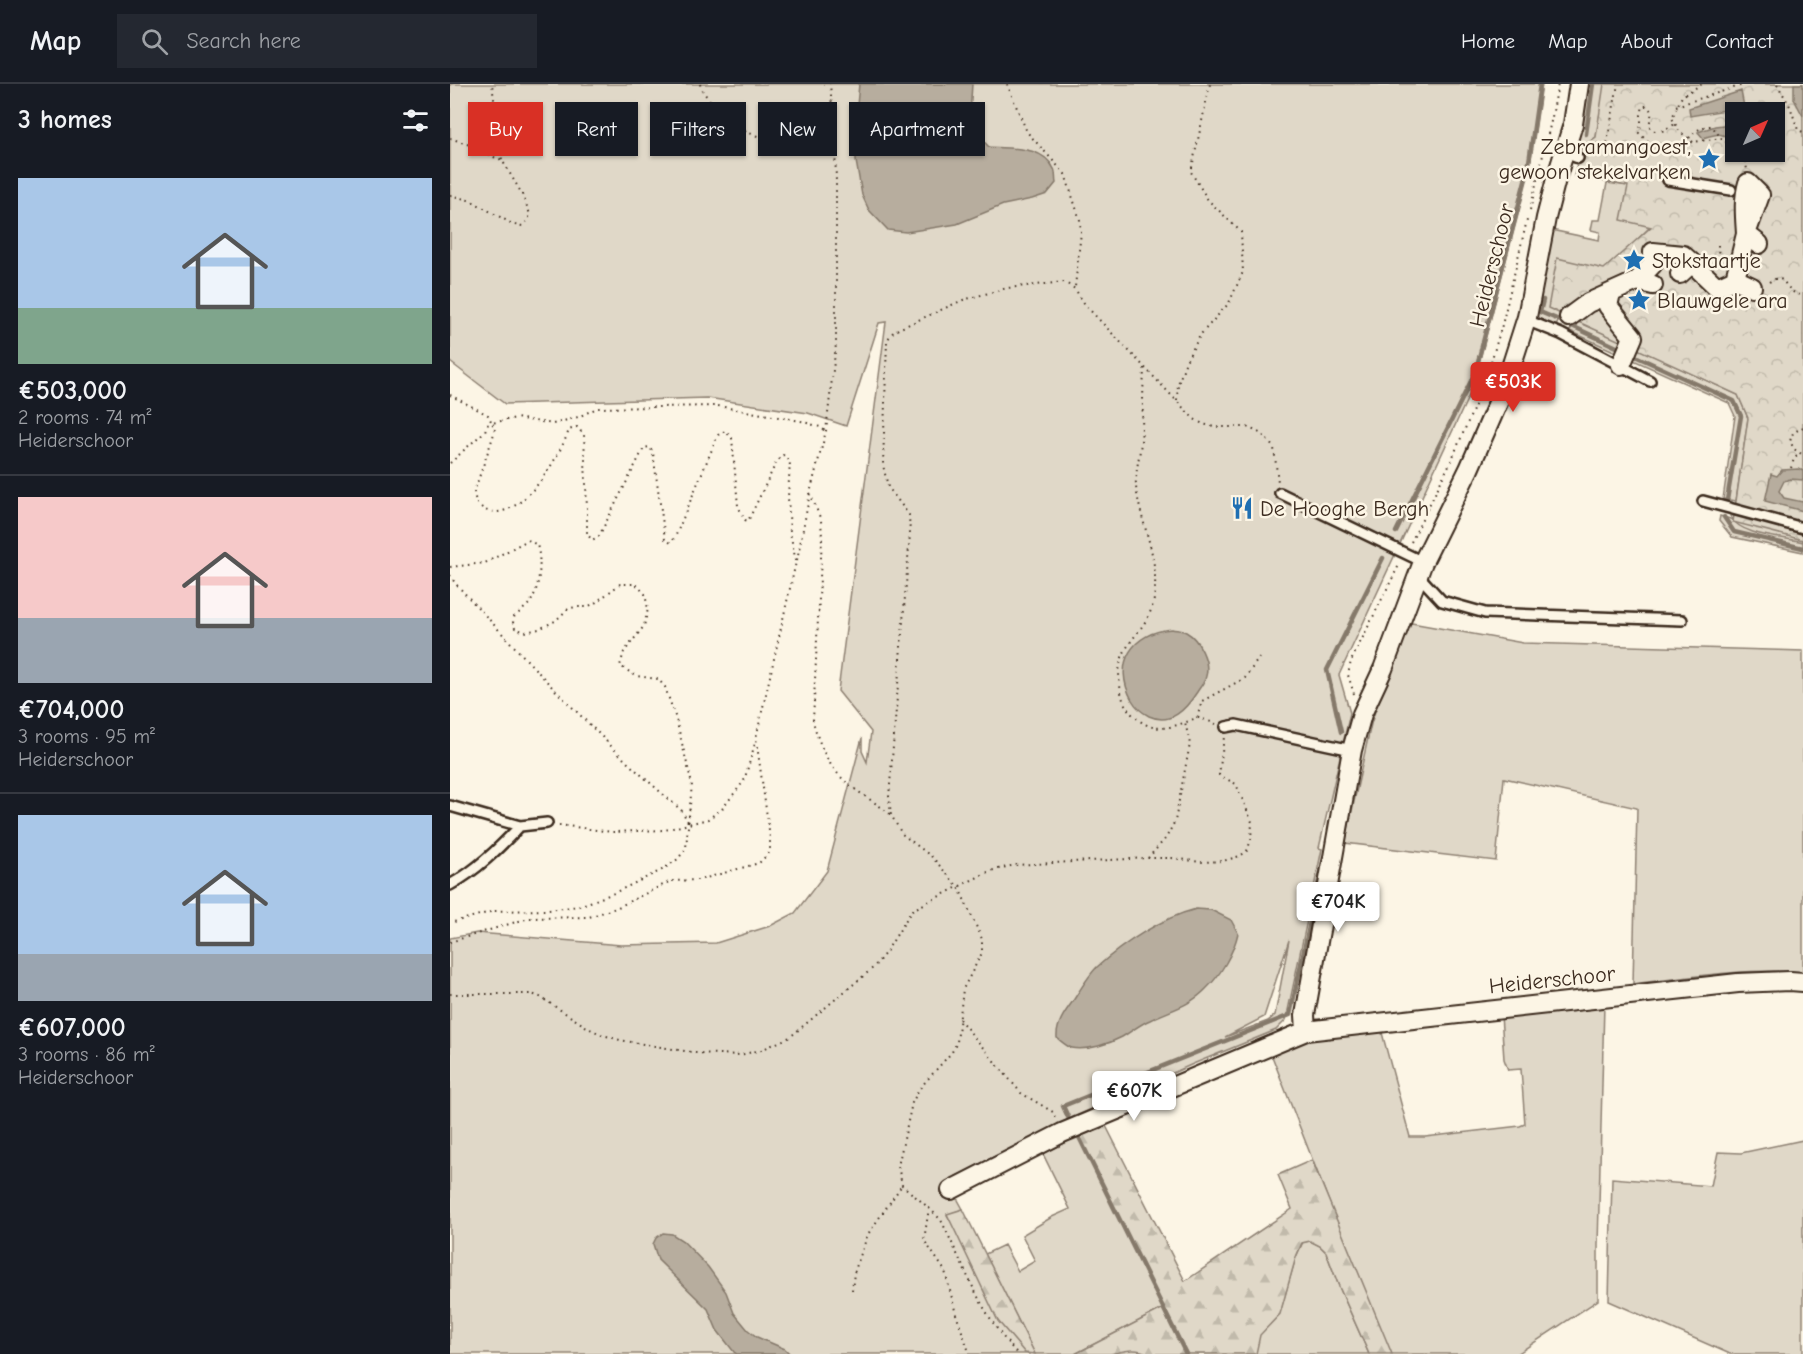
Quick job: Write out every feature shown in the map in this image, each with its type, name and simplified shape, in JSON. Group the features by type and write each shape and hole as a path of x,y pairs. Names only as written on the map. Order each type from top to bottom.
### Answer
{"street":[{"name":"Heiderschoor","path":"1306,1031 1305,1015 1352,750 1362,714 1383,669 1421,568 1469,469 1504,389 1526,320 1556,179 1571,156 1579,84"},
{"path":"1569,317 1588,303 1611,293 1645,283 1653,264 1653,252 1683,255 1686,268 1717,287 1735,279 1753,239 1738,191"},
{"path":"1735,279 1752,287"},
{"path":"1611,293 1608,306 1634,337 1621,365"},
{"name":"Heiderschoor","path":"951,1190 1062,1133 1306,1031 1738,982 1803,982"}],"lane":[{"path":"1668,180 1738,191"},
{"path":"1526,320 1561,334 1650,381"},
{"path":"1280,494 1405,554 1421,568 1442,601 1485,613 1682,620"},
{"path":"1703,501 1803,528"},
{"path":"1226,727 1236,725 1352,750"},
{"path":"450,806 520,826 547,823"},
{"path":"450,885 463,878 493,854 520,826"}],"path":[{"path":"450,195 472,201 514,225 521,226 528,221 530,214 522,194 502,159 492,84"},
{"path":"700,84 701,89 720,112 741,130 758,137"},
{"path":"830,84 832,102"},
{"path":"1007,84 1027,132 1065,174 1071,192 1080,220 1081,232 1075,289"},
{"path":"1177,402 1178,384 1186,361 1201,334 1229,303 1243,272 1241,232 1208,200 1191,172 1210,84"},
{"name":"Heiderschoor","path":"1362,714 1348,675 1351,661 1452,459 1485,382 1503,325 1558,84"},
{"path":"1607,142 1618,84"},
{"path":"1694,142 1679,131 1672,118 1682,96 1701,84"},
{"path":"1676,106 1746,84"},
{"path":"1777,84 1790,106 1798,130 1803,132"},
{"path":"1648,142 1639,133 1643,106 1651,110 1649,126 1655,131"},
{"path":"1662,131 1675,124"},
{"path":"1688,139 1697,129 1712,126 1725,141"},
{"path":"450,138 502,159"},
{"path":"1657,146 1667,150 1694,142 1721,138"},
{"path":"547,823 612,832 664,830 708,819 722,809 744,781 756,738 810,493 826,431 836,344 835,156"},
{"path":"1718,245 1719,270"},
{"path":"1752,287 1766,284 1775,278 1785,282 1794,292 1803,296"},
{"path":"891,815 889,797 910,534 909,515 888,487 883,465 887,340 894,331 963,300 1007,288 1064,282 1075,289 1086,306 1194,419 1214,427 1247,427 1262,434 1274,448 1280,494"},
{"path":"450,994 532,994 603,1035 696,1053 740,1055 761,1050 790,1037 873,968 886,952 912,910 990,871 1015,865 1148,858 1223,861 1240,856 1247,851 1251,840 1252,822 1244,798 1236,784 1219,775 1226,727 1197,718 1158,730 1132,714 1122,699 1118,674 1122,653 1147,620 1153,602 1156,579 1153,550 1139,504 1136,483 1141,440 1144,368"},
{"path":"450,395 488,415 495,428 474,492 476,503 488,511 504,511 519,503 546,475 565,442 569,430 577,427 584,435 586,534 592,540 599,536 644,448 650,447 653,453 665,539 671,543 718,435 725,431 732,438 738,507 745,520 748,521 777,461 783,455 790,462 788,497 790,532 796,562"},
{"path":"450,463 485,430 487,425 492,423 516,418 554,424 578,417 597,408 718,406 801,421 826,431"},
{"path":"1791,468 1794,459 1801,454 1791,445 1791,437 1797,429 1803,427"},
{"path":"810,493 821,520 822,537 813,721 818,741 839,775 891,815 902,834 932,857 958,888 982,939 982,953 963,989 957,1042 952,1052 919,1089 912,1102 898,1166 902,1185 941,1220 993,1323 1018,1354"},
{"path":"450,567 485,563 528,540 537,545 540,556 537,583 530,602 514,617 513,623 515,628 525,632 539,629 555,621 568,609 587,607 595,603 620,584 636,584 645,594 648,609 644,626 624,652 620,666 636,676 658,679 666,687 692,784 686,848 678,859 662,870 614,893 579,906 548,910 494,912 450,923"},
{"path":"450,575 553,688 629,764 682,811 689,824"},
{"path":"1197,718 1202,701 1245,678 1259,658"},
{"path":"1148,858 1166,838 1175,821 1190,744 1185,722"},
{"path":"450,942 529,918 589,917 616,908 671,881 699,880 759,863 770,852 770,838 756,738"},
{"path":"959,1019 1021,1093 1053,1112 1062,1133"},
{"path":"852,1290 854,1273 868,1234 902,1185"},
{"path":"929,1208 924,1240 945,1271 968,1350"}],"green space":[{"path":"450,84 1542,84 1529,173 1472,389 1339,675 1350,713 1319,848 1322,849 1286,1020 1276,1030 1069,1119 956,1176 964,1194 957,1198 963,1209 947,1215 1029,1354 450,1354 450,938 477,933 621,945 716,943 770,926 795,913 827,871 862,738 862,751 867,762 871,732 838,691 886,322 879,323 846,426 808,413 707,398 505,404 450,362","holes":["1289,940 1275,1015 1268,1021 1225,1037 1264,1017"]},
{"path":"1586,84 1615,84 1603,95 1596,137 1580,151 1577,138"},
{"path":"1604,84 1803,84 1803,540 1733,522 1748,418 1738,395 1548,308 1557,258 1604,269 1651,227 1621,220 1628,186 1574,176 1581,148 1596,137"},
{"path":"1607,183 1628,186 1651,226 1562,314 1556,326 1538,319 1535,308 1551,230 1599,240 1600,232 1591,230 1593,220 1600,220"},
{"path":"1575,320 1624,342 1618,353 1570,331"},
{"path":"1637,348 1738,395 1748,418 1736,501 1723,499 1735,416 1729,403 1631,359"},
{"path":"1737,514 1803,532 1803,542 1752,532 1735,523 1730,516"},
{"path":"1720,516 1803,540 1803,552 1732,537 1719,521"},
{"path":"1406,622 1523,643 1803,651 1803,972 1739,972 1633,984 1637,808 1504,778 1496,861 1345,843 1371,724 1395,647"},
{"path":"1604,1004 1598,1300 1517,1354 1391,1354 1270,1051 1325,1036 1381,1029 1410,1137 1520,1126 1525,1124 1521,1069 1508,1070 1504,1059 1501,1015"},
{"path":"1105,1124 1185,1281 1292,1209 1278,1175 1312,1160 1392,1354 1369,1354 1326,1252 1310,1241 1302,1243 1280,1314 1260,1335 1256,1354 1149,1354 1134,1350 1110,1354 1075,1354 1164,1308 1078,1136"},
{"path":"1078,1136 1164,1308 1075,1354 1035,1354 985,1254 1004,1245 1018,1271 1035,1261 1022,1235 1070,1209 1043,1154"},
{"path":"1803,1140 1803,1354 1730,1354 1609,1301 1612,1178 1711,1186 1718,1152 1741,1153"},
{"path":"963,1209 1035,1354 1025,1353 998,1321 947,1214"},
{"path":"1310,1241 1326,1252 1369,1354 1109,1354 1280,1312 1296,1257 1303,1242"}],"shaded area":[{"path":"859,84 972,84 971,102 857,102"},
{"path":"1794,84 1803,84 1803,116 1794,99"},
{"path":"1741,91 1743,102 1725,102 1725,110 1690,116 1689,108"},
{"path":"1715,126 1725,126 1725,135 1720,134 1703,138 1698,132"},
{"path":"985,143 989,147 1026,150 1042,156 1054,169 1056,183 1047,194 1003,205 957,224 906,232 888,230 869,210 862,195 856,156 985,156"},
{"path":"1799,469 1803,471 1803,480 1784,481 1779,491 1784,498 1803,502 1803,511 1765,501 1771,474 1777,476 1782,470"},
{"path":"1172,629 1186,632 1199,645 1205,658 1206,676 1183,710 1171,717 1157,719 1144,713 1132,700 1126,687 1125,663 1136,643 1158,631"},
{"path":"1196,909 1211,910 1231,920 1238,933 1226,963 1200,995 1187,1004 1146,1022 1122,1037 1091,1048 1072,1048 1057,1038 1058,1028 1064,1014 1097,967 1144,932 1170,918"},
{"path":"663,1233 672,1234 683,1241 708,1267 726,1292 734,1313 748,1330 757,1337 785,1349 790,1354 737,1354 734,1352 717,1330 708,1309 658,1260 653,1244 656,1238"}],"waterway":[{"path":"1396,532 1475,373 1528,169 1540,84"},
{"path":"1586,134 1593,84"},
{"path":"1543,300 1540,312 1559,320"},
{"path":"1572,326 1621,349"},
{"path":"1633,355 1734,401 1741,416 1727,500"},
{"path":"1724,517 1734,532 1803,548"},
{"path":"1341,732 1327,670 1383,558"},
{"path":"1068,1117 1063,1106 1290,1015 1323,862"},
{"path":"1079,1137 1186,1354"}],"place":[{"name":"Zebramangoest, gewoon stekelvarken","path":"1709,159"},
{"name":"Stokstaartje","path":"1634,260"},
{"name":"Blauwgele ara","path":"1639,300"},
{"name":"De Hooghe Bergh","path":"1242,508"}]}
